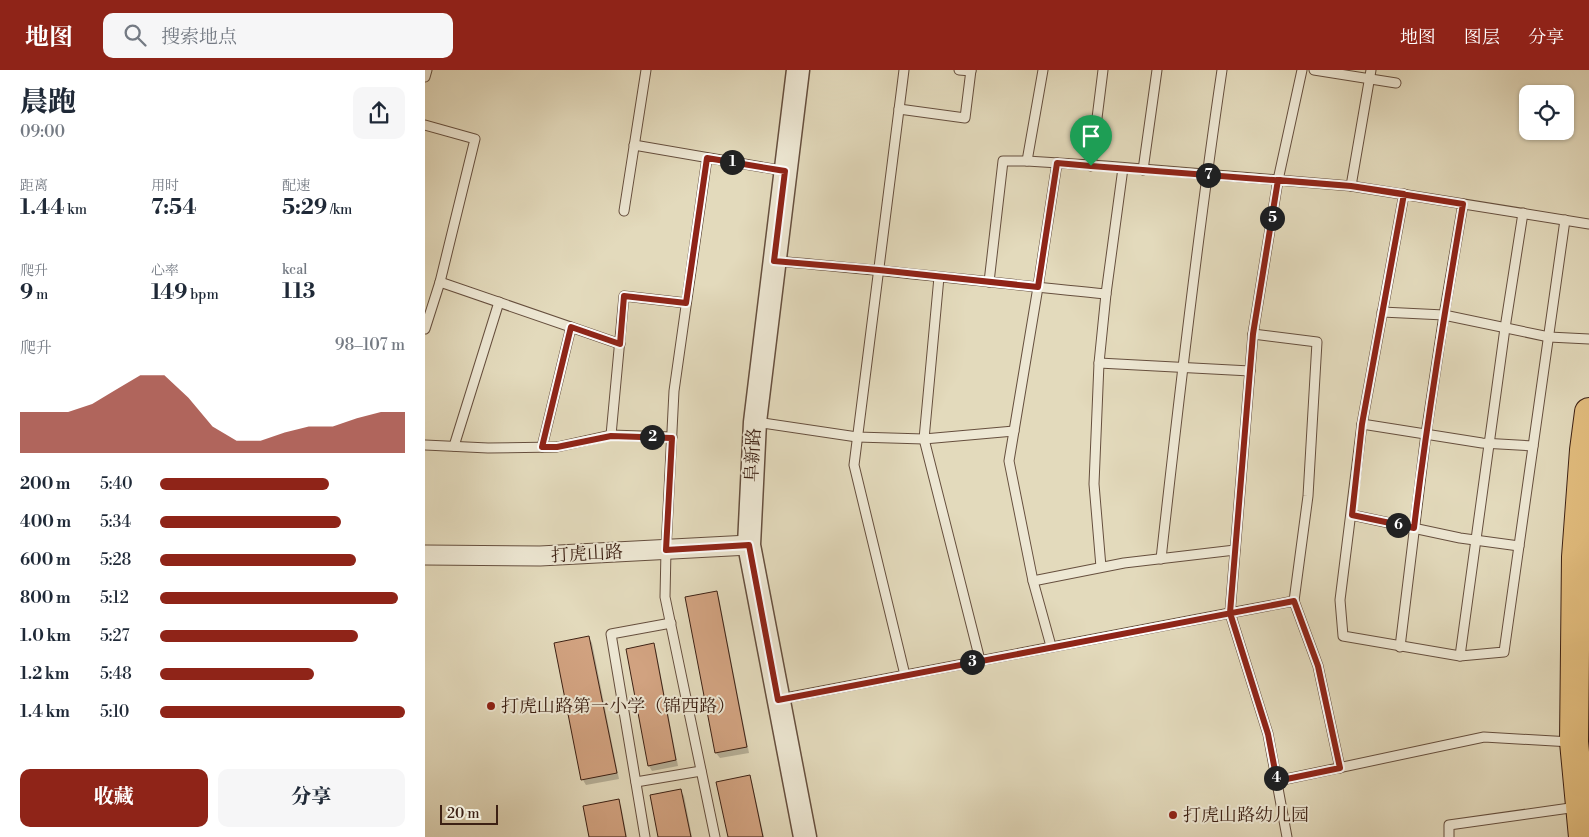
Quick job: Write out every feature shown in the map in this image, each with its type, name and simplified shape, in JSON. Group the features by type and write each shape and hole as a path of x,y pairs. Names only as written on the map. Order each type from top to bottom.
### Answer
{"main road":[{"path":"1583,837 1574,742 1576,558 1583,450 1589,412"}],"street":[{"name":"阜新路","path":"798,70 755,422 749,545 805,837"},
{"name":"打虎山路","path":"425,555 540,556 749,545"}],"lane":[{"path":"425,77 427,70"},
{"path":"624,211 646,70"},
{"path":"903,70 854,465 905,675"},
{"path":"899,109 965,118 971,71 959,70"},
{"path":"1027,161 1043,70"},
{"path":"1091,166 1103,70"},
{"path":"1143,170 1157,70"},
{"path":"1161,559 1182,366 1222,70"},
{"path":"1287,837 1268,734 1230,613 1253,334 1278,180 1302,70"},
{"path":"1314,70 1370,74 1396,83"},
{"path":"1351,186 1370,74"},
{"path":"425,125 475,139 440,282 428,309 425,329"},
{"path":"634,145 785,171"},
{"path":"707,158 674,391 665,597 715,837"},
{"path":"989,282 1003,161 1057,163 1351,186 1589,224"},
{"path":"1051,646 1033,581 1009,461 1057,163"},
{"path":"1101,568 1094,484 1099,363 1123,168"},
{"path":"1404,194 1362,424 1340,600 1343,636 1460,656 1504,652 1565,220"},
{"path":"1400,646 1426,434 1463,204"},
{"path":"1460,656 1505,328 1523,213"},
{"path":"774,261 1106,294"},
{"path":"939,277 924,439 980,660"},
{"path":"440,282 620,344"},
{"path":"611,436 624,296 686,303"},
{"path":"454,446 499,302"},
{"path":"1382,312 1444,315 1549,336 1589,339"},
{"path":"542,447 571,327"},
{"path":"1253,334 1317,342 1308,496 1294,601 1318,666 1340,768"},
{"path":"1099,363 1250,371"},
{"path":"755,422 857,437 924,439 1014,431"},
{"path":"1362,424 1489,444 1533,446"},
{"path":"425,444 489,448 557,447 611,436 672,438"},
{"path":"1352,515 1475,540 1519,546"},
{"path":"1033,581 1101,568 1235,550"},
{"path":"778,700 1051,646 1294,601"},
{"path":"645,837 611,634 671,623"},
{"path":"1277,781 1484,737 1574,742"},
{"path":"636,782 701,771"},
{"path":"1449,837 1449,825 1580,806"}],"building":[{"path":"717,591 747,747 715,753 685,597"},
{"path":"589,636 617,773 581,780 554,643"},
{"path":"654,643 676,760 648,766 626,649"},
{"path":"750,775 763,837 728,837 716,782"},
{"path":"681,789 691,837 658,837 650,795"},
{"path":"619,799 626,837 589,837 583,806"}],"place":[{"name":"打虎山路第一小学（锦西路）","path":"491,706"},
{"name":"打虎山路幼儿园","path":"1173,815"}],"route":[{"path":"1091,166 1057,163 1038,287 774,261 785,171 707,158 686,303 624,296 620,344 571,327 542,447 557,447 611,436 672,438 666,550 749,545 778,700 1051,646 1230,613 1294,601 1318,666 1340,768 1277,781 1268,734 1230,613 1253,334 1278,180 1351,186 1404,194 1463,204 1426,434 1414,528 1352,515 1362,424 1404,194 1351,186 1278,180 1091,166"}]}
